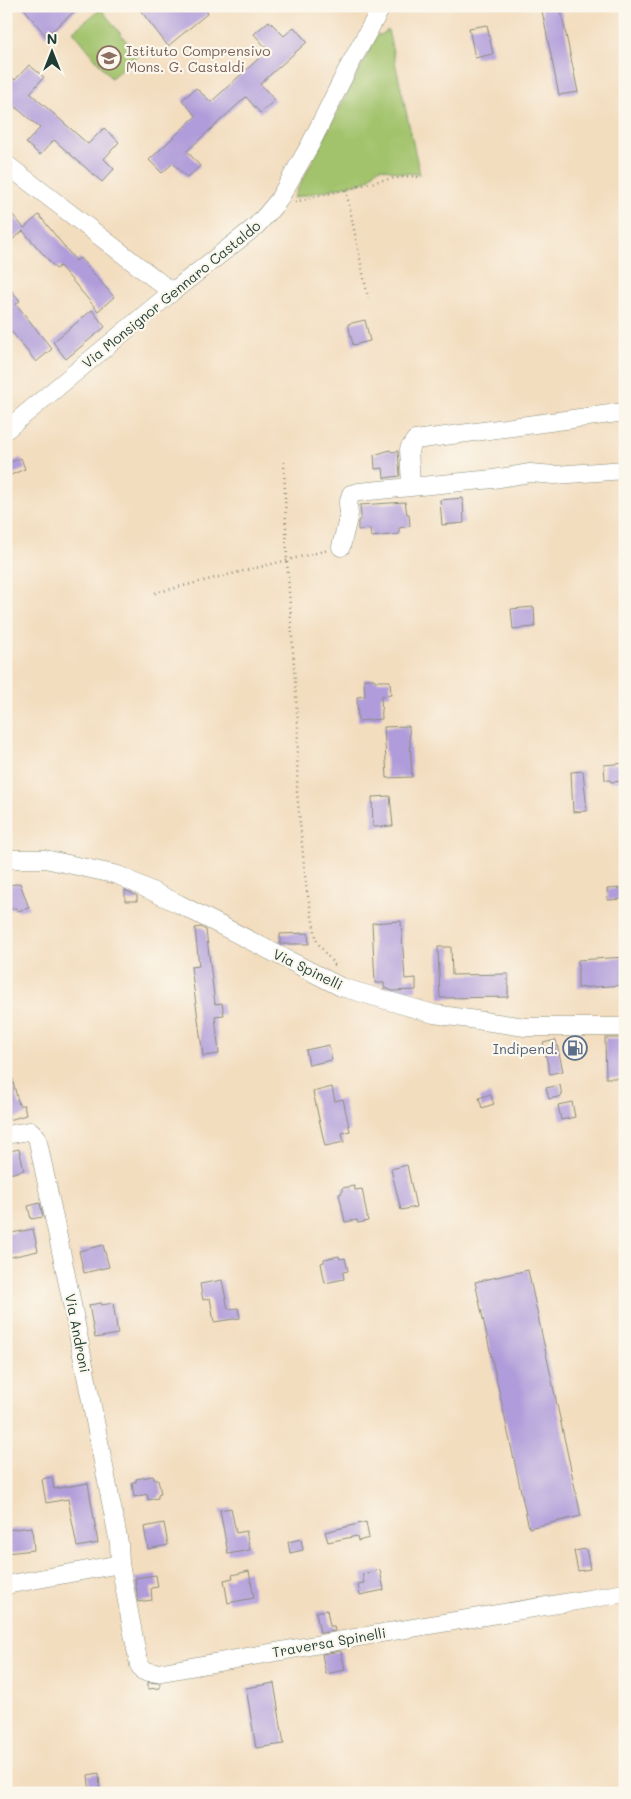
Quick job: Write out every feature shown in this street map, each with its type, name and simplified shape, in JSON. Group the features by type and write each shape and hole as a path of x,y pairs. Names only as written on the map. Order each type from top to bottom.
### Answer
{"street":[{"name":"Via Monsignor Gennaro Castaldo","path":"6,430 172,292 254,227 278,201 310,145 382,6"},
{"path":"6,164 172,292"},
{"path":"411,486 409,449 415,440 625,412"},
{"path":"341,547 349,514 348,503 351,494 411,486 493,480 530,473 555,475 625,470"},
{"name":"Via Spinelli","path":"6,859 45,859 118,875 341,987 434,1014 525,1027 625,1027"},
{"name":"Via Androni","path":"6,1135 31,1131 37,1137 119,1543 120,1564"},
{"path":"6,1585 120,1564"},
{"name":"Traversa Spinelli","path":"120,1564 139,1666 143,1671 149,1673 625,1593"}],"path":[{"path":"278,201 295,202 383,180 410,176 419,177"},
{"path":"346,190 368,298"},
{"path":"284,462 287,560 298,727 297,792 306,886 317,942 341,974 341,987"},
{"path":"155,593 341,547"}],"green space":[{"path":"101,9 138,56 111,78 73,31"},
{"path":"388,30 420,174 401,173 382,168 377,169 368,180 293,198 378,34 381,35"}],"building":[{"path":"22,6 81,6 46,36"},
{"path":"137,6 203,6 208,13 168,46"},
{"path":"541,6 560,6 578,92 559,95"},
{"path":"269,21 284,36 294,27 307,42 260,84 275,100 260,113 246,97 187,151 200,166 187,178 173,163 162,173 149,160 196,116 182,100 196,88 211,102 268,50 254,34"},
{"path":"487,25 493,54 475,58 469,28"},
{"path":"29,65 44,77 30,93 88,144 104,128 119,142 104,159 114,169 102,182 54,140 40,155 26,143 40,128 6,99 6,72 15,80"},
{"path":"6,207 24,228 39,215 76,261 80,258 114,297 98,311 60,266 56,269 23,231 6,245"},
{"path":"6,284 20,301 16,304 52,349 36,362 6,325"},
{"path":"92,310 105,327 66,359 53,342"},
{"path":"365,320 370,341 353,345 348,324"},
{"path":"390,450 392,452 398,451 400,476 384,478 383,468 375,469 374,455"},
{"path":"21,458 25,469 6,477 6,464"},
{"path":"463,498 464,523 442,525 440,500"},
{"path":"405,502 410,526 399,528 399,534 371,537 370,529 358,530 358,522 361,517 360,505"},
{"path":"534,607 535,627 513,629 511,609"},
{"path":"364,679 390,681 391,695 381,696 382,719 358,721 357,697 365,696"},
{"path":"409,726 412,777 387,778 384,727"},
{"path":"625,763 625,778 622,781 611,782 610,780 605,780 604,765"},
{"path":"583,771 587,811 573,812 571,772"},
{"path":"390,796 393,826 373,827 372,797"},
{"path":"20,883 29,908 17,911 16,908 6,910 6,886"},
{"path":"621,888 622,899 608,900 607,889"},
{"path":"125,890 137,896 137,901 125,901"},
{"path":"401,921 405,979 416,978 416,990 393,991 384,988 384,983 375,983 372,923"},
{"path":"201,927 206,930 215,1004 222,1003 224,1015 215,1016 219,1054 203,1056 191,967 199,966 195,928"},
{"path":"308,933 309,944 280,944 280,934"},
{"path":"438,947 451,947 452,975 508,974 508,997 440,998"},
{"path":"625,957 625,985 578,988 578,960"},
{"path":"605,1038 625,1038 625,1078 606,1078"},
{"path":"556,1040 563,1071 550,1074 543,1043"},
{"path":"329,1045 332,1060 309,1065 306,1050"},
{"path":"10,1070 19,1105 24,1105 26,1115 9,1120 6,1109 6,1071"},
{"path":"560,1085 562,1096 549,1099 546,1088"},
{"path":"332,1087 335,1101 343,1099 350,1131 342,1133 344,1142 325,1146 313,1092"},
{"path":"490,1094 494,1104 482,1108 479,1098"},
{"path":"572,1102 575,1117 561,1120 558,1105"},
{"path":"19,1149 24,1170 6,1175 6,1152"},
{"path":"407,1165 416,1207 401,1210 391,1169"},
{"path":"354,1186 355,1190 362,1189 368,1221 358,1223 357,1220 345,1222 339,1194 342,1193 342,1188"},
{"path":"40,1203 43,1217 31,1219 28,1206"},
{"path":"33,1229 38,1251 6,1258 6,1234"},
{"path":"103,1245 109,1267 84,1273 79,1251"},
{"path":"339,1256 340,1259 345,1258 348,1271 343,1272 344,1279 325,1283 321,1263 324,1262 324,1259"},
{"path":"528,1270 581,1516 529,1528 475,1282"},
{"path":"222,1280 228,1309 238,1308 240,1318 214,1322 210,1298 203,1300 200,1284"},
{"path":"101,1303 102,1305 113,1303 118,1334 95,1338 89,1305"},
{"path":"153,1476 154,1479 158,1479 161,1494 158,1495 158,1498 148,1500 147,1494 134,1497 132,1482 136,1482 136,1479"},
{"path":"52,1477 54,1489 88,1483 98,1543 77,1547 68,1499 46,1503 42,1479"},
{"path":"231,1508 236,1533 246,1531 250,1550 228,1554 220,1510"},
{"path":"366,1522 369,1538 358,1541 357,1536 328,1542 325,1532"},
{"path":"164,1523 168,1545 148,1549 144,1527"},
{"path":"32,1527 34,1550 6,1553 6,1530"},
{"path":"301,1539 303,1550 290,1553 288,1542"},
{"path":"586,1549 590,1569 578,1571 574,1551"},
{"path":"380,1570 384,1590 360,1595 358,1584 364,1583 362,1574"},
{"path":"249,1571 254,1598 228,1603 224,1580 233,1578 232,1575"},
{"path":"156,1575 158,1587 151,1588 152,1600 138,1602 135,1578"},
{"path":"327,1610 330,1626 334,1626 335,1631 320,1633 316,1612"},
{"path":"341,1651 345,1670 326,1674 322,1654"},
{"path":"148,1682 160,1683 160,1688 148,1689"},
{"path":"274,1683 284,1744 256,1748 246,1688"},
{"path":"99,1773 100,1792 90,1793 88,1775"}],"place":[{"name":"Istituto Comprensivo Mons. G. Castaldi","path":"109,58"},
{"name":"Indipend.","path":"575,1048"}]}
